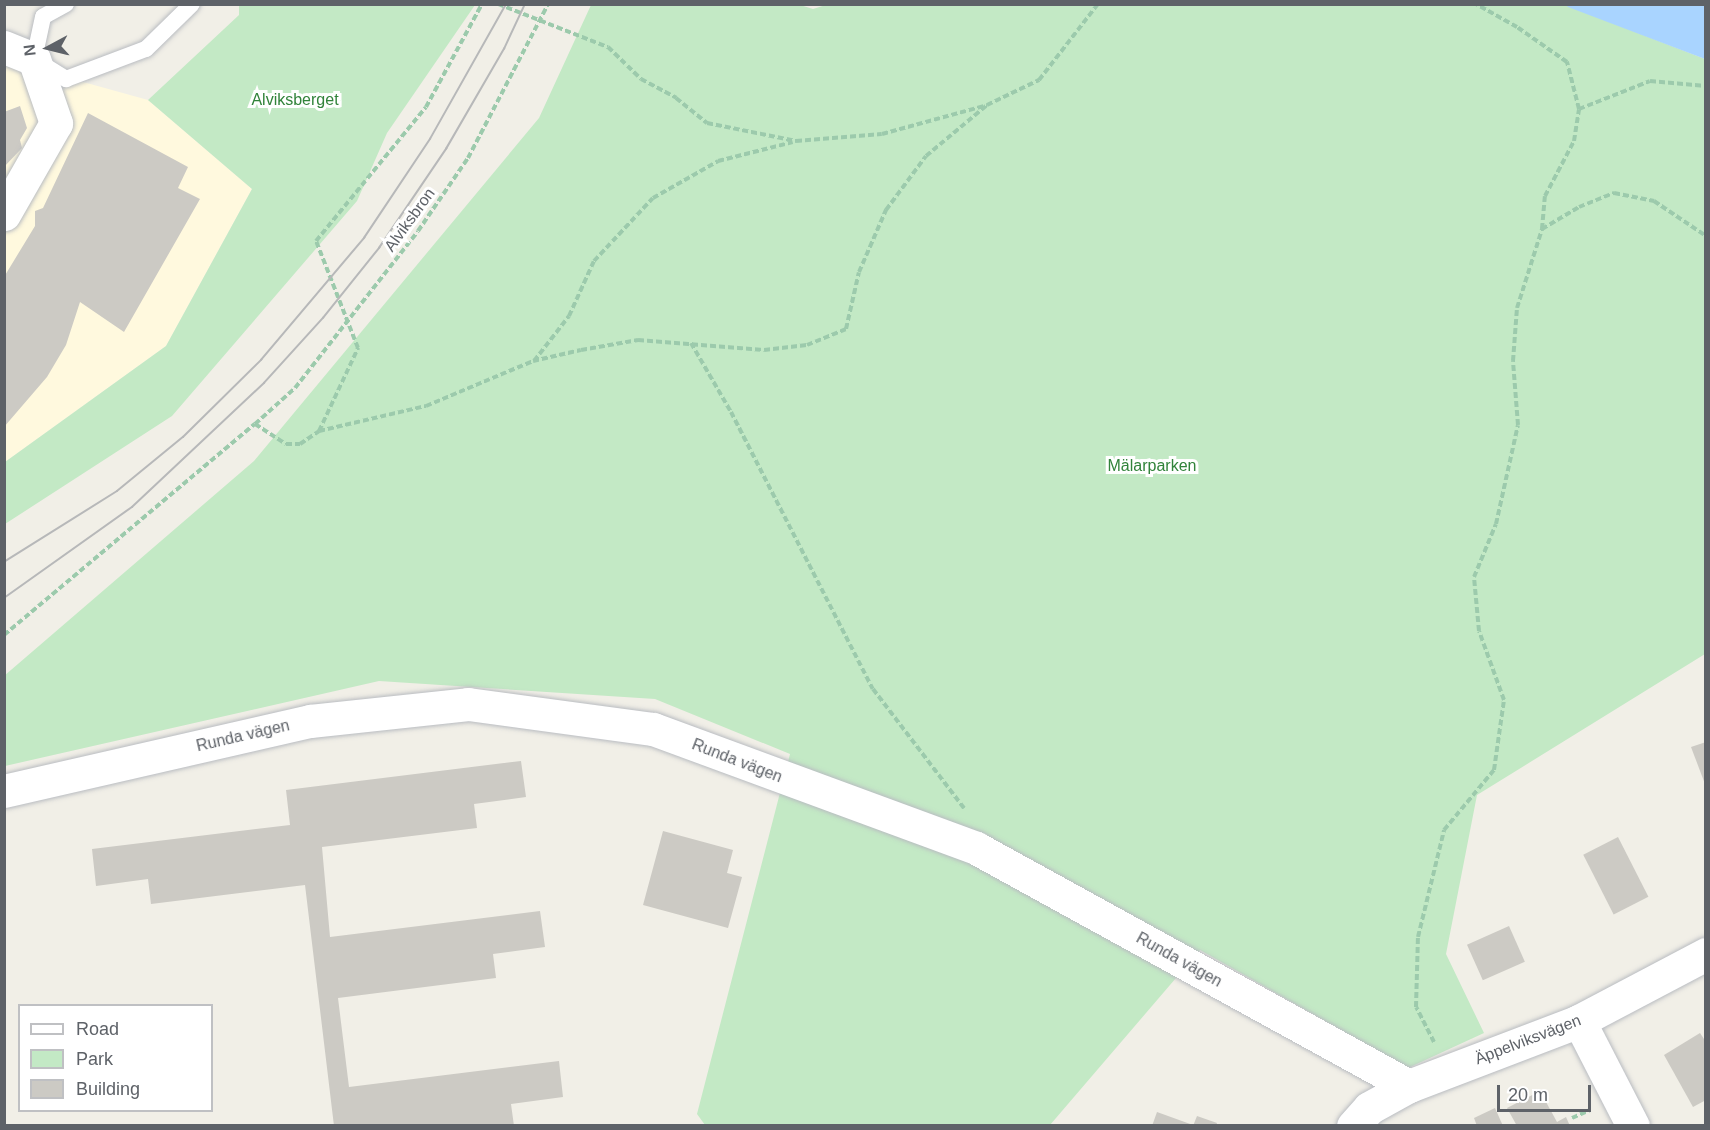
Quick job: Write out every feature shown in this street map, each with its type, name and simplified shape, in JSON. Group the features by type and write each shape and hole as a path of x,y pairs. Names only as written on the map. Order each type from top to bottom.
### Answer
{"street":[{"path":"4,46 34,58 56,123 4,214"},
{"name":"Runda vägen","path":"4,791 310,721 468,704 653,729 976,848 1409,1086"},
{"name":"Äppelviksvägen","path":"1353,1125 1369,1108 1409,1086 1580,1021 1706,954"},
{"path":"1580,1021 1633,1125"}],"lane":[{"path":"66,4 43,17 34,58 66,79 146,49 192,4"}],"path":[{"path":"319,431 358,348 316,241 426,107 482,4"},
{"path":"498,4 608,47 641,79 676,98 707,123 796,141"},
{"name":"Alviksbron","path":"4,634 295,388 418,231 468,158 548,4"},
{"path":"533,361 568,316 594,261 653,198 718,161 796,141 882,134 987,105 1039,80 1098,4"},
{"path":"1449,1071 1416,1007 1418,937 1444,831 1494,770 1504,700 1479,631 1474,577 1496,524 1518,425 1513,361 1517,308 1542,229 1545,196 1574,141 1579,109 1567,62 1476,4"},
{"path":"1579,109 1650,81 1706,86"},
{"path":"255,424 286,444 300,444 319,431 426,406 533,361 638,340 690,342 764,350 807,345 846,328 859,272 886,210 927,156 987,105"},
{"path":"1542,229 1579,207 1614,193 1654,201 1706,236"},
{"path":"690,342 731,412 873,689 966,810"}],"shaded area":[{"path":"4,60 148,100 252,189 166,346 5,462"}],"green space":[{"name":"Mälarparken","path":"797,4 813,9 829,4 1566,5 1705,59 1705,654 1477,795 1446,954 1484,1033 1408,1068 1200,950 1050,1125 705,1125 697,1114 790,754 655,699 379,681 5,766 4,676 254,461 539,118 591,5"},
{"name":"Alviksberget","path":"239,5 475,5 387,133 357,201 172,416 5,524 5,462 166,346 252,189 148,100 239,15"}],"water":[{"path":"1566,5 1705,5 1705,59 1568,7"}],"building":[{"path":"20,106 27,128 20,140 22,148 4,167 4,112"},
{"path":"88,113 188,167 178,188 200,199 124,332 80,302 66,345 47,377 4,427 4,277 35,226 35,211 43,208"},
{"path":"1706,742 1706,784 1705,784 1691,747"},
{"path":"521,761 526,797 474,804 477,828 322,847 330,937 540,911 545,947 493,954 496,978 338,998 349,1087 559,1061 563,1097 511,1104 514,1126 334,1126 305,885 151,904 148,879 96,886 92,849 290,825 286,790"},
{"path":"663,831 733,850 727,873 742,877 728,928 643,905"},
{"path":"1618,837 1648,897 1614,914 1583,855"},
{"path":"1509,926 1525,962 1483,980 1467,945"},
{"path":"1700,1033 1706,1042 1706,1100 1693,1107 1664,1055"},
{"path":"1540,1091 1557,1122 1566,1117 1570,1126 1517,1126 1507,1108"},
{"path":"1495,1108 1503,1126 1477,1126 1474,1118"},
{"path":"1157,1112 1193,1125 1193,1126 1152,1126"},
{"path":"1197,1116 1217,1123 1216,1126 1193,1126"}],"tram line":[{"path":"4,562 117,491 183,437 261,360 364,238 430,139 506,4"},
{"path":"4,598 132,507 264,383 323,318 379,248 446,149 504,49 525,4"}]}
